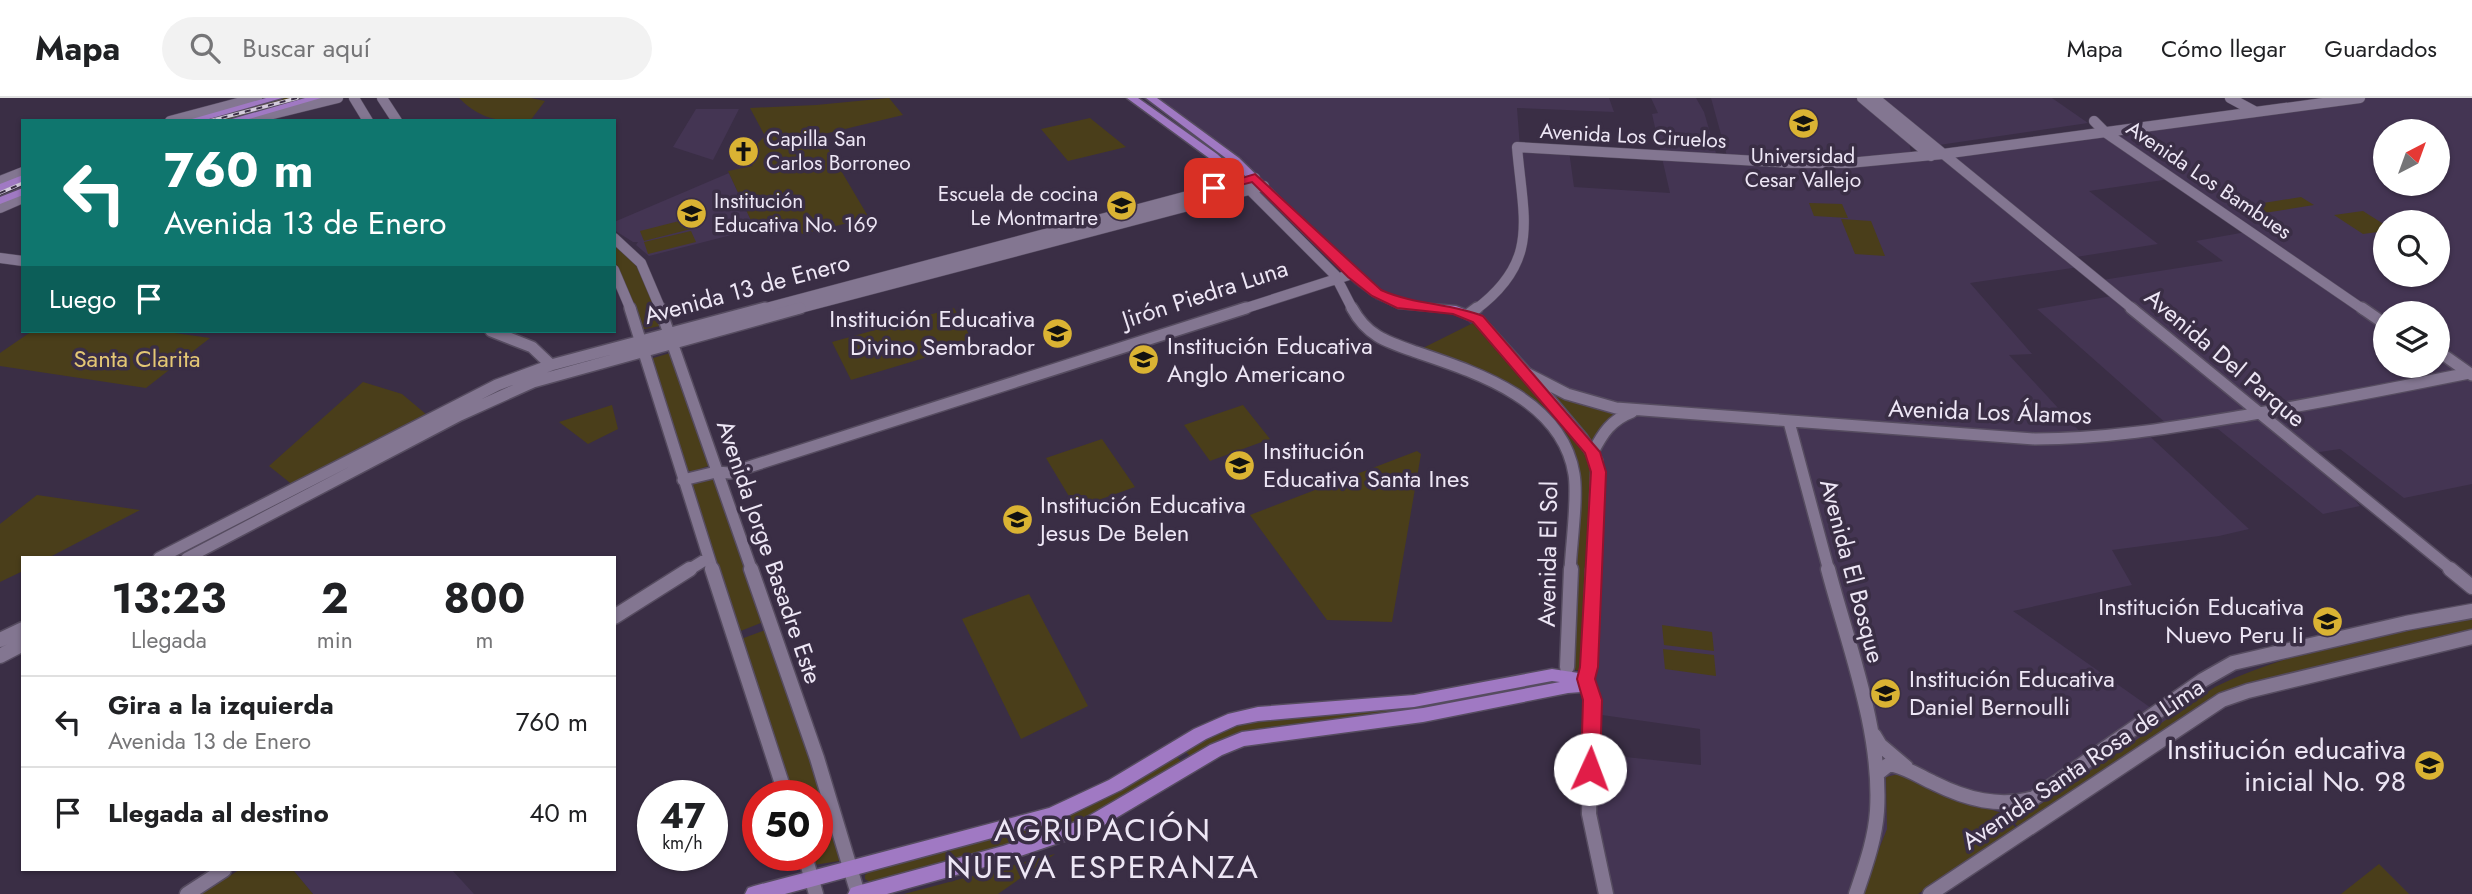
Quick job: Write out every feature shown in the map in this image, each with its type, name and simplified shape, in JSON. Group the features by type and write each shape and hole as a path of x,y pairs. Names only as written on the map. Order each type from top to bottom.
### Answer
{"main road":[{"path":"178,119 257,98"},
{"path":"198,119 277,98"},
{"path":"237,119 316,98"},
{"path":"252,119 338,98"},
{"path":"354,98 367,119"},
{"path":"382,98 396,119"},
{"name":"Avenida El Sol","path":"1132,98 1199,146 1241,181 1337,277 1356,318 1366,330 1383,340 1500,386 1531,404 1561,437 1572,461 1574,475 1568,676"},
{"path":"1151,98 1224,151 1352,274 1376,293 1394,303 1469,314"},
{"path":"1862,98 1933,154"},
{"path":"1875,98 1933,154"},
{"path":"2230,98 2242,102"},
{"name":"Avenida Los Ciruelos","path":"2105,129 2242,102 2255,109 2306,98"},
{"name":"Avenida Los Ciruelos","path":"1469,314 1508,279 1520,258 1517,147 1849,163 1933,154 2255,109 2360,98"},
{"path":"1879,112 1891,111"},
{"name":"Avenida Los Bambues","path":"2105,129 2373,307"},
{"name":"Avenida Los Bambues","path":"2105,129 2373,316"},
{"name":"Avenida Del Parque","path":"1933,154 2090,272 2472,587"},
{"path":"0,181 21,173"},
{"path":"0,188 21,179"},
{"name":"Avenida 13 de Enero","path":"670,337 1241,181 1259,182"},
{"name":"Avenida 13 de Enero","path":"163,556 437,414 497,385 556,363 642,344 1250,190 1259,182"},
{"path":"0,201 21,192"},
{"path":"0,208 21,199"},
{"name":"Avenida Jorge Basadre Este","path":"616,240 630,250 647,274 817,758 857,894"},
{"path":"0,258 21,261"},
{"path":"616,274 642,344 683,480 781,780"},
{"name":"Jirón Piedra Luna","path":"683,480 716,472 730,473 1352,274"},
{"name":"Avenida El Sol","path":"1469,314 1483,323 1528,374 1592,452 1599,472 1587,683 1592,700 1589,814 1606,894"},
{"path":"497,333 523,342 556,363"},
{"path":"516,333 536,342 556,363"},
{"name":"Avenida 13 de Enero","path":"191,556 488,401 642,344"},
{"path":"2450,361 2468,377"},
{"path":"2450,367 2468,377"},
{"name":"Avenida Los Álamos","path":"1528,374 1589,401 1640,411 2020,438 2077,439 2133,435 2468,377"},
{"name":"Avenida Los Álamos","path":"1592,452 1601,434 1614,420 1640,411"},
{"name":"Avenida El Bosque","path":"1789,422 1871,731 1878,773 1879,814 1874,841 1856,894"},
{"path":"616,616 708,558"},
{"name":"Avenida Santa Rosa de Lima","path":"1878,773 1888,765 1912,771 1961,794 2007,805 2019,804 2034,798 2203,680 2233,663 2406,623 2472,611"},
{"path":"0,640 21,630"},
{"name":"Avenida Santa Rosa de Lima","path":"1930,894 2222,700 2248,691 2472,637"},
{"path":"0,656 21,645"},
{"path":"857,894 1003,854 1088,826 1229,744 1261,735 1423,715 1568,676"},
{"path":"754,894 814,886 851,869 1054,815 1115,785 1175,748 1234,719 1258,714 1414,701 1540,677 1568,676 1587,683"},
{"name":"Avenida El Bosque","path":"1871,731 1880,745 1912,771"},
{"path":"1175,748 1192,764"},
{"path":"187,894 223,871"}],"shaded area":[{"path":"1142,98 1609,98 1614,112 1517,108 1520,148 1569,151 1574,187 1670,193 1652,114 1658,113 1651,98 1696,98 1704,112 1718,160 1832,164 2336,98 2472,98 2472,484 2404,498 2340,449 2313,453 2360,506 2323,514 2218,429 2168,425 2037,309 2112,296 2096,281 2223,261 2196,241 2246,232 2170,179 2089,191 2158,244 2076,257 2079,267 1970,283 2032,354 2009,355 2083,435 2142,429 2249,529 2219,536 2112,550 2132,585 2013,611 2171,722 2051,803 1894,894 1597,894 1581,803 1597,754 1701,765 1700,729 1602,715 1580,662 1585,481 1496,347 1467,321 1451,314 1396,308 1376,300 1355,285 1219,153"},
{"name":"Universidad Cesar Vallejo","path":"1711,98 1856,98 1909,142 1911,153 1835,160 1727,156"},
{"path":"1881,98 2052,98 2088,123 1939,145"},
{"path":"696,109 739,109 713,160 673,147"},
{"name":"Institución Educativa No. 169","path":"729,173 755,229 649,256 636,245 638,242 633,242 616,231 616,221"},
{"path":"294,871 453,871 474,894 313,894"}],"green space":[{"path":"283,98 309,98 230,119 204,119"},
{"path":"459,98 531,98 545,101 532,119 492,118 467,106"},
{"path":"889,98 903,115 820,135 869,218 802,234 794,219 755,229 728,171 753,166 743,158 765,136 750,108"},
{"path":"1090,118 1126,147 1068,161 1041,129"},
{"path":"2301,197 2314,205 2258,214 2245,206"},
{"path":"1809,203 1842,204 1848,218 1814,216"},
{"path":"2363,211 2373,217 2373,233 2363,234 2334,215"},
{"path":"687,219 691,229 644,241 640,231"},
{"path":"1841,219 1871,221 1885,256 1855,254"},
{"path":"691,231 696,242 648,254 644,242"},
{"path":"616,243 644,279 660,326 640,330 625,283 616,269"},
{"path":"954,308 974,343 851,380 832,342"},
{"path":"1475,322 1480,323 1548,402 1592,461 1583,671 1575,670 1572,665 1578,473 1550,417 1419,350"},
{"name":"Santa Clarita","path":"29,333 175,333 210,338 146,388 0,366 0,353"},
{"path":"670,353 711,465 691,472 687,470 650,359"},
{"path":"363,382 402,394 427,415 294,486 269,466"},
{"path":"1542,386 1623,411 1604,423 1592,442"},
{"path":"612,405 618,429 588,444 559,422"},
{"path":"1243,405 1270,439 1210,461 1184,425"},
{"path":"1102,439 1135,487 1076,508 1046,458"},
{"path":"1417,451 1421,454 1392,622 1327,620 1250,515"},
{"path":"715,476 766,621 738,632 691,482"},
{"path":"37,495 140,510 52,556 21,556 21,572 0,582 0,524"},
{"path":"1029,594 1088,706 1021,739 962,619"},
{"path":"2472,616 2472,634 2235,689 2018,827 2004,812 2019,812 2041,804 2215,687 2245,674 2308,652"},
{"path":"1662,625 1712,632 1714,651 1664,645"},
{"path":"768,629 820,780 787,780 741,639"},
{"path":"1663,649 1714,655 1716,676 1665,669"},
{"path":"1553,678 1559,683 1409,713 1250,731 1195,756 1184,750 1231,725"},
{"path":"1176,755 1182,763 1125,799 1067,828 872,883 865,879 865,875 872,870 1044,823"},
{"path":"1903,773 1933,792 2002,813 2016,828 1918,894 1861,894 1887,829 1886,777"},
{"path":"833,819 845,854 839,861 833,862"},
{"path":"1055,854 998,894 904,894"},
{"path":"2379,864 2409,894 2341,894"},
{"path":"237,871 294,871 313,894 201,894"}],"railway":[{"path":"218,119 297,98"},
{"path":"0,193 21,184"}],"place":[{"name":"Universidad Cesar Vallejo","path":"1803,124"},
{"name":"Capilla San Carlos Borroneo","path":"743,151"},
{"name":"Escuela de cocina Le Montmartre","path":"1121,206"},
{"name":"Institución Educativa No. 169","path":"691,213"},
{"name":"Institución Educativa Divino Sembrador","path":"1058,333"},
{"name":"Institución Educativa Anglo Americano","path":"1144,360"},
{"name":"Institución Educativa Santa Ines","path":"1240,465"},
{"name":"Institución Educativa Jesus De Belen","path":"1017,519"},
{"name":"Institución Educativa Nuevo Peru Ii","path":"2327,621"},
{"name":"Institución Educativa Daniel Bernoulli","path":"1886,693"},
{"name":"Institución educativa inicial No. 98","path":"2429,765"}],"district":[{"name":"AGRUPACIÓN NUEVA ESPERANZA","path":"1103,848"}],"route":[{"path":"1214,188 1255,178 1352,274 1376,293 1394,303 1456,310 1478,319 1528,374 1592,452 1599,472 1589,667 1586,679 1592,700 1590,769"}]}
